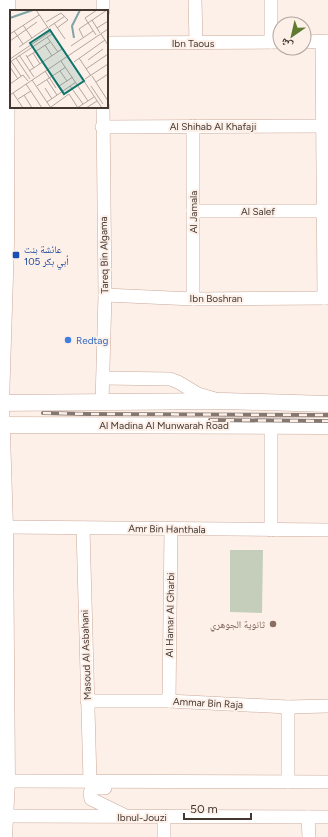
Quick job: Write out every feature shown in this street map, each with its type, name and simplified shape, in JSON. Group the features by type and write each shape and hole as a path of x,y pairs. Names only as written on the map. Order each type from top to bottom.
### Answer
{"main road":[{"path":"4,837 7,781 5,527 1,403 7,28 6,9"},
{"path":"1,403 224,401 328,404"},
{"name":"Al Madina Al Munwarah Road","path":"1,424 328,426"}],"street":[{"path":"194,0 196,42"},
{"path":"271,0 273,16"},
{"name":"Ibn Taous","path":"108,43 272,42"},
{"path":"312,42 325,42 323,211 326,298"},
{"name":"Tareq Bin Algama","path":"102,108 105,295 102,403"},
{"name":"Al Shihab Al Khafaji","path":"102,127 193,126 324,132"},
{"name":"Al Jamala","path":"193,126 194,298"},
{"name":"Al Salef","path":"193,211 323,211"},
{"name":"Ibn Boshran","path":"105,295 194,298 326,298"},
{"path":"103,378 170,379 198,394 224,401"},
{"path":"271,426 271,530"},
{"name":"Amr Bin Hanthala","path":"5,527 328,530"},
{"name":"Masoud Al Asbahani","path":"83,528 90,781"},
{"name":"Al Hamar Al Gharbi","path":"169,701 171,529"},
{"name":"Ammar Bin Raja","path":"87,701 169,701 288,707 328,706"},
{"path":"288,707 288,782"},
{"path":"7,781 328,782"},
{"path":"129,817 91,799 90,793 92,788 133,787 146,782"},
{"name":"Ibnul-Jouzi","path":"4,816 328,817"},
{"path":"164,817 164,837"},
{"path":"308,817 309,837"}],"green space":[{"path":"230,550 263,550 262,613 230,612"}],"railway":[{"path":"43,413 328,415"},
{"path":"210,420 328,421"}],"place":[{"name":"عائشة بنت أبي بكر 105","path":"16,255"},
{"name":"Redtag","path":"68,340"},
{"name":"ثانوية الجوهري","path":"273,624"}]}
